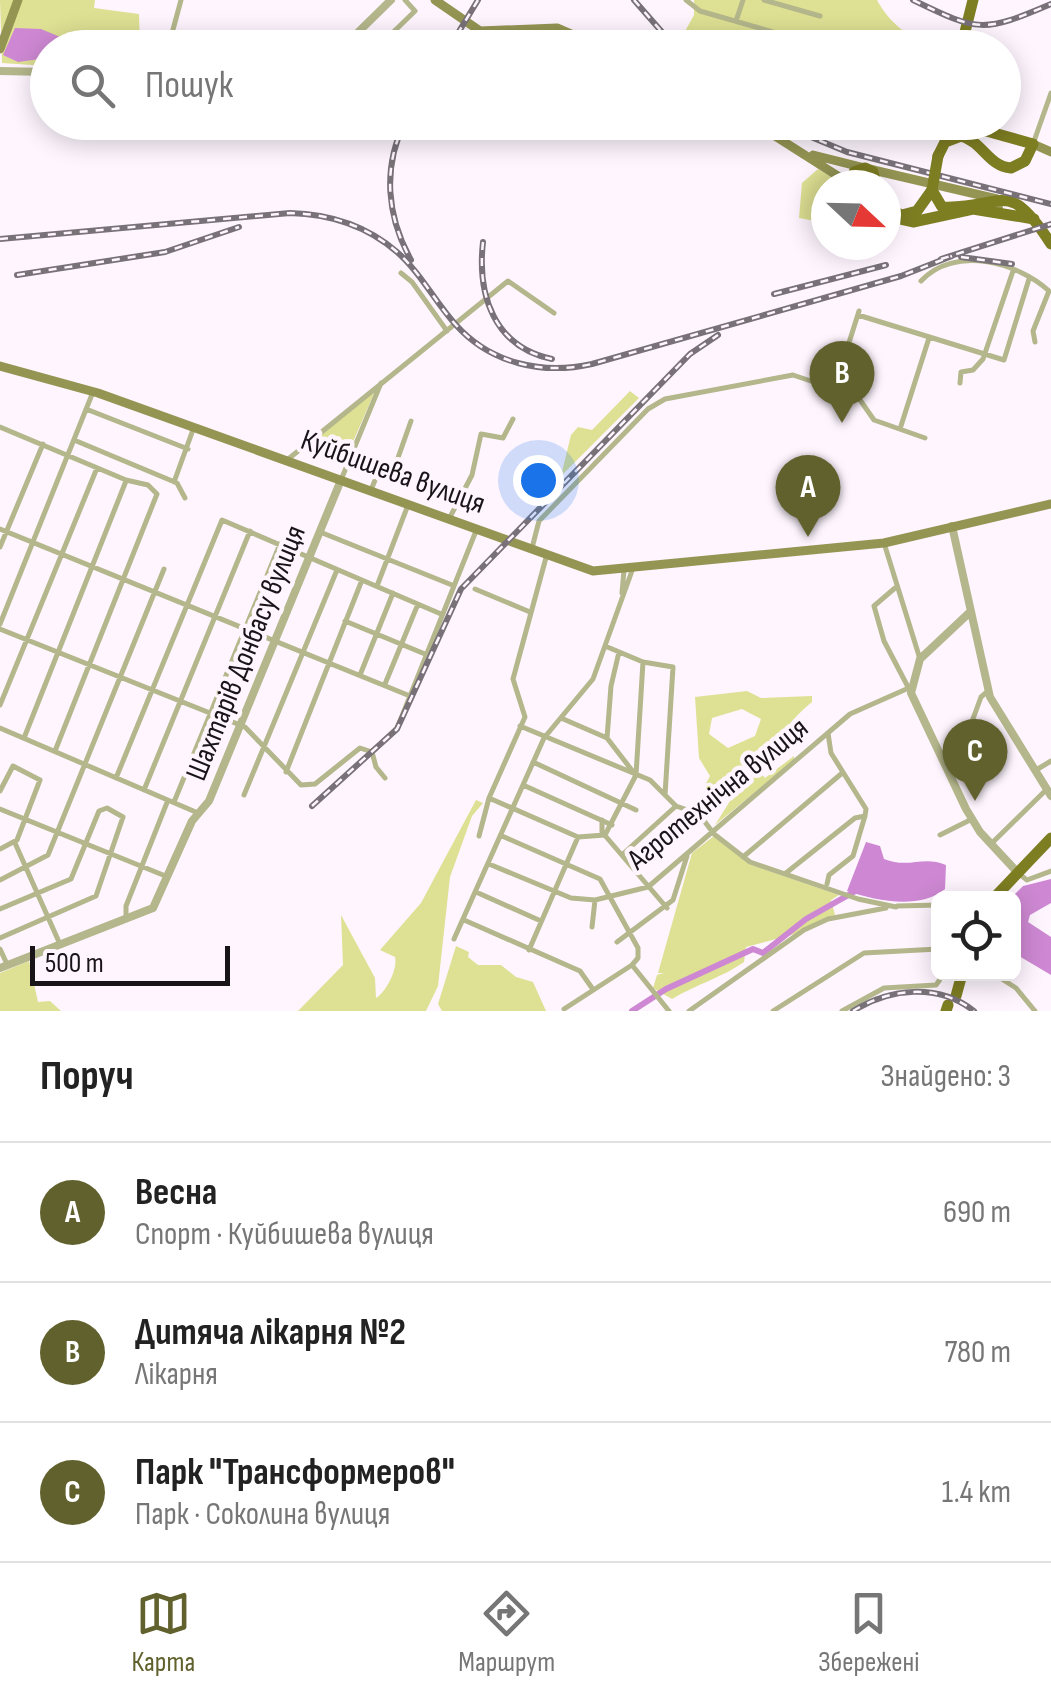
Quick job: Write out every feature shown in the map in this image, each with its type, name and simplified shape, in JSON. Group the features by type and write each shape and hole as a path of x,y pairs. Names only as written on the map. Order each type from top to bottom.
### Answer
{"main road":[{"path":"0,49 18,0"},
{"path":"435,0 479,30"},
{"path":"966,30 974,0"},
{"path":"506,30 562,30"},
{"path":"782,140 829,170"},
{"path":"901,215 917,211 932,190 938,156 951,140"},
{"path":"970,140 996,164 1012,168 1024,161 1033,144"},
{"path":"1019,140 1051,152"},
{"path":"801,152 998,205"},
{"path":"860,170 867,168"},
{"path":"932,190 936,203 948,208 1022,207 1050,240"},
{"path":"901,219 913,222 998,205"},
{"name":"Куйбишева вулиця","path":"0,366 93,392 593,571 884,543 1051,507"},
{"path":"1004,891 1051,842"}],"street":[{"path":"173,30 181,0"},
{"path":"360,30 391,0"},
{"path":"396,30 415,11 405,0"},
{"path":"736,21 743,0"},
{"path":"764,0 820,16"},
{"path":"689,2 767,30"},
{"path":"0,70 30,71"},
{"path":"1033,144 1051,93"},
{"path":"1039,119 1051,122"},
{"path":"920,281 957,261 1004,264 1049,291 1033,331 1035,342"},
{"path":"960,383 961,372 978,366 984,356 1014,271"},
{"path":"400,273 418,288 447,331"},
{"path":"835,386 859,313 1004,360 1011,324 1029,279"},
{"path":"287,460 508,281 554,313"},
{"path":"900,429 929,338"},
{"path":"532,548 539,521 656,404 705,388 790,376 835,386 862,399 874,420 925,438"},
{"name":"Шахтарів Донбасу вулиця","path":"3,966 153,908 198,813 207,805 382,380"},
{"path":"93,392 0,626 240,725 286,772 308,786 352,751 372,752 397,728 477,530"},
{"path":"86,408 188,450"},
{"path":"449,520 472,475 481,434 503,438 513,418"},
{"path":"371,490 380,468 392,471 411,421"},
{"path":"0,427 126,480 148,484 156,497 55,752"},
{"path":"174,482 194,427"},
{"path":"74,440 174,482 185,498"},
{"path":"0,548 3,530 43,444"},
{"path":"0,705 97,468"},
{"path":"24,738 126,480"},
{"path":"377,586 409,504"},
{"path":"116,778 222,520 442,614"},
{"path":"952,526 988,692 1049,793 991,844"},
{"path":"3,530 410,696"},
{"path":"144,790 250,531"},
{"path":"320,532 453,586"},
{"path":"884,543 920,659"},
{"path":"126,918 124,911 141,866 210,714 280,544"},
{"path":"479,836 489,798 525,715 513,679 546,554"},
{"path":"454,939 544,738 590,684 629,569"},
{"path":"0,880 45,859 164,570"},
{"path":"244,795 337,570"},
{"path":"286,772 362,580"},
{"path":"895,588 874,606 884,641 972,819 1020,874 1034,880 1051,872"},
{"path":"476,589 530,612"},
{"path":"360,676 393,594"},
{"path":"385,686 418,604"},
{"path":"910,687 920,659 969,612"},
{"path":"346,622 425,654"},
{"path":"605,646 644,662 673,667 666,796"},
{"path":"608,738 611,686 619,652"},
{"path":"605,835 636,775 644,662"},
{"name":"Агротехнічна вулиця","path":"488,864 554,892 595,900 648,887 853,712 910,687"},
{"path":"950,778 981,697 988,692"},
{"path":"561,718 608,738 636,775"},
{"path":"520,726 650,780 676,806 700,814 712,830 744,857 868,902 896,906"},
{"path":"0,728 198,813"},
{"path":"827,886 829,875 853,856 867,810 842,774 828,733"},
{"path":"372,752 376,768 385,778"},
{"path":"1035,771 1051,761"},
{"path":"533,762 636,810"},
{"path":"0,792 12,766 38,777 15,843 0,849"},
{"path":"744,857 842,774"},
{"path":"523,785 612,825"},
{"path":"489,798 578,837 605,835"},
{"path":"622,855 676,806"},
{"path":"0,810 168,878"},
{"path":"0,909 71,880 99,811 114,812 123,822 97,895 0,938"},
{"path":"786,873 855,818 866,816"},
{"path":"940,834 972,819"},
{"path":"602,820 605,835 666,908"},
{"path":"501,836 600,880 630,934 638,958 564,1010"},
{"path":"529,950 578,837"},
{"path":"15,843 59,942"},
{"path":"617,942 666,908 678,891 688,854"},
{"path":"476,892 541,922"},
{"path":"592,928 595,900"},
{"path":"689,1011 804,930 828,919 896,906 931,904"},
{"path":"464,920 580,971 592,988"},
{"path":"0,948 3,966"},
{"path":"773,1011 864,953 931,949"},
{"path":"630,966 669,1011"},
{"path":"842,1011 878,990 938,981"},
{"path":"1005,981 1035,1011"}],"green space":[{"path":"0,0 95,0 94,8 139,14 139,30 30,30 30,65 2,63"},
{"path":"694,0 877,0 903,30 686,30 694,15"},
{"path":"811,175 811,220 799,218 802,183"},
{"path":"375,391 349,451 315,440"},
{"path":"630,391 639,398 561,476 571,435 578,427 592,430"},
{"path":"747,691 761,698 812,696 812,702 756,767 765,778 794,756 794,760 715,825 730,801 704,787 710,776 699,758 695,697","holes":["742,709 761,719 755,736 728,748 709,734 712,718"]},
{"path":"476,800 483,803 472,816 450,877 438,986 426,1011 298,1011 343,965 341,915 375,978 376,998 384,991 393,974 395,957 380,950 421,903"},
{"path":"714,836 749,864 839,895 831,900 835,915 795,934 746,947 744,962 672,999 653,988 657,975 664,973 658,973 692,853"},
{"path":"456,946 469,952 468,957 478,965 501,965 516,977 533,982 546,1011 442,1011 438,1004"},
{"path":"29,961 38,1002 50,1001 61,1011 0,1011 0,973"}],"shaded area":[{"path":"15,28 43,30 30,30 30,60 18,62 3,55"},
{"path":"866,842 880,846 884,859 893,862 930,861 946,865 945,889 931,891 931,897 923,900 884,900 847,891"},
{"path":"1051,879 1051,903 1030,915 1028,922 1051,937 1051,975 1021,957 1018,891"}],"waterway":[{"path":"632,1011 666,989 753,949 763,953 806,919 859,889"}],"railway":[{"path":"460,30 478,0"},
{"path":"634,0 660,30"},
{"path":"913,0 953,18 981,25 1010,20 1051,4"},
{"path":"398,140 390,192 397,227 411,260"},
{"path":"818,140 847,152 1051,204"},
{"path":"0,239 290,213 334,219 361,228 397,252 456,325 485,349 519,363 555,368 592,364 901,276 952,256"},
{"path":"941,259 1051,224"},
{"path":"17,275 165,252 239,227"},
{"path":"483,242 483,281 494,316 516,343 552,359"},
{"path":"961,257 1012,264"},
{"path":"774,294 886,265"},
{"path":"312,806 397,729 461,589 690,354 718,335"},
{"path":"853,1011 882,997 914,992 945,996 974,1011"}],"place":[{"name":"Дитяча лікарня №2","path":"842,423"},
{"name":"Весна","path":"808,537"},
{"name":"Парк \"Трансформеров\"","path":"975,801"}]}
